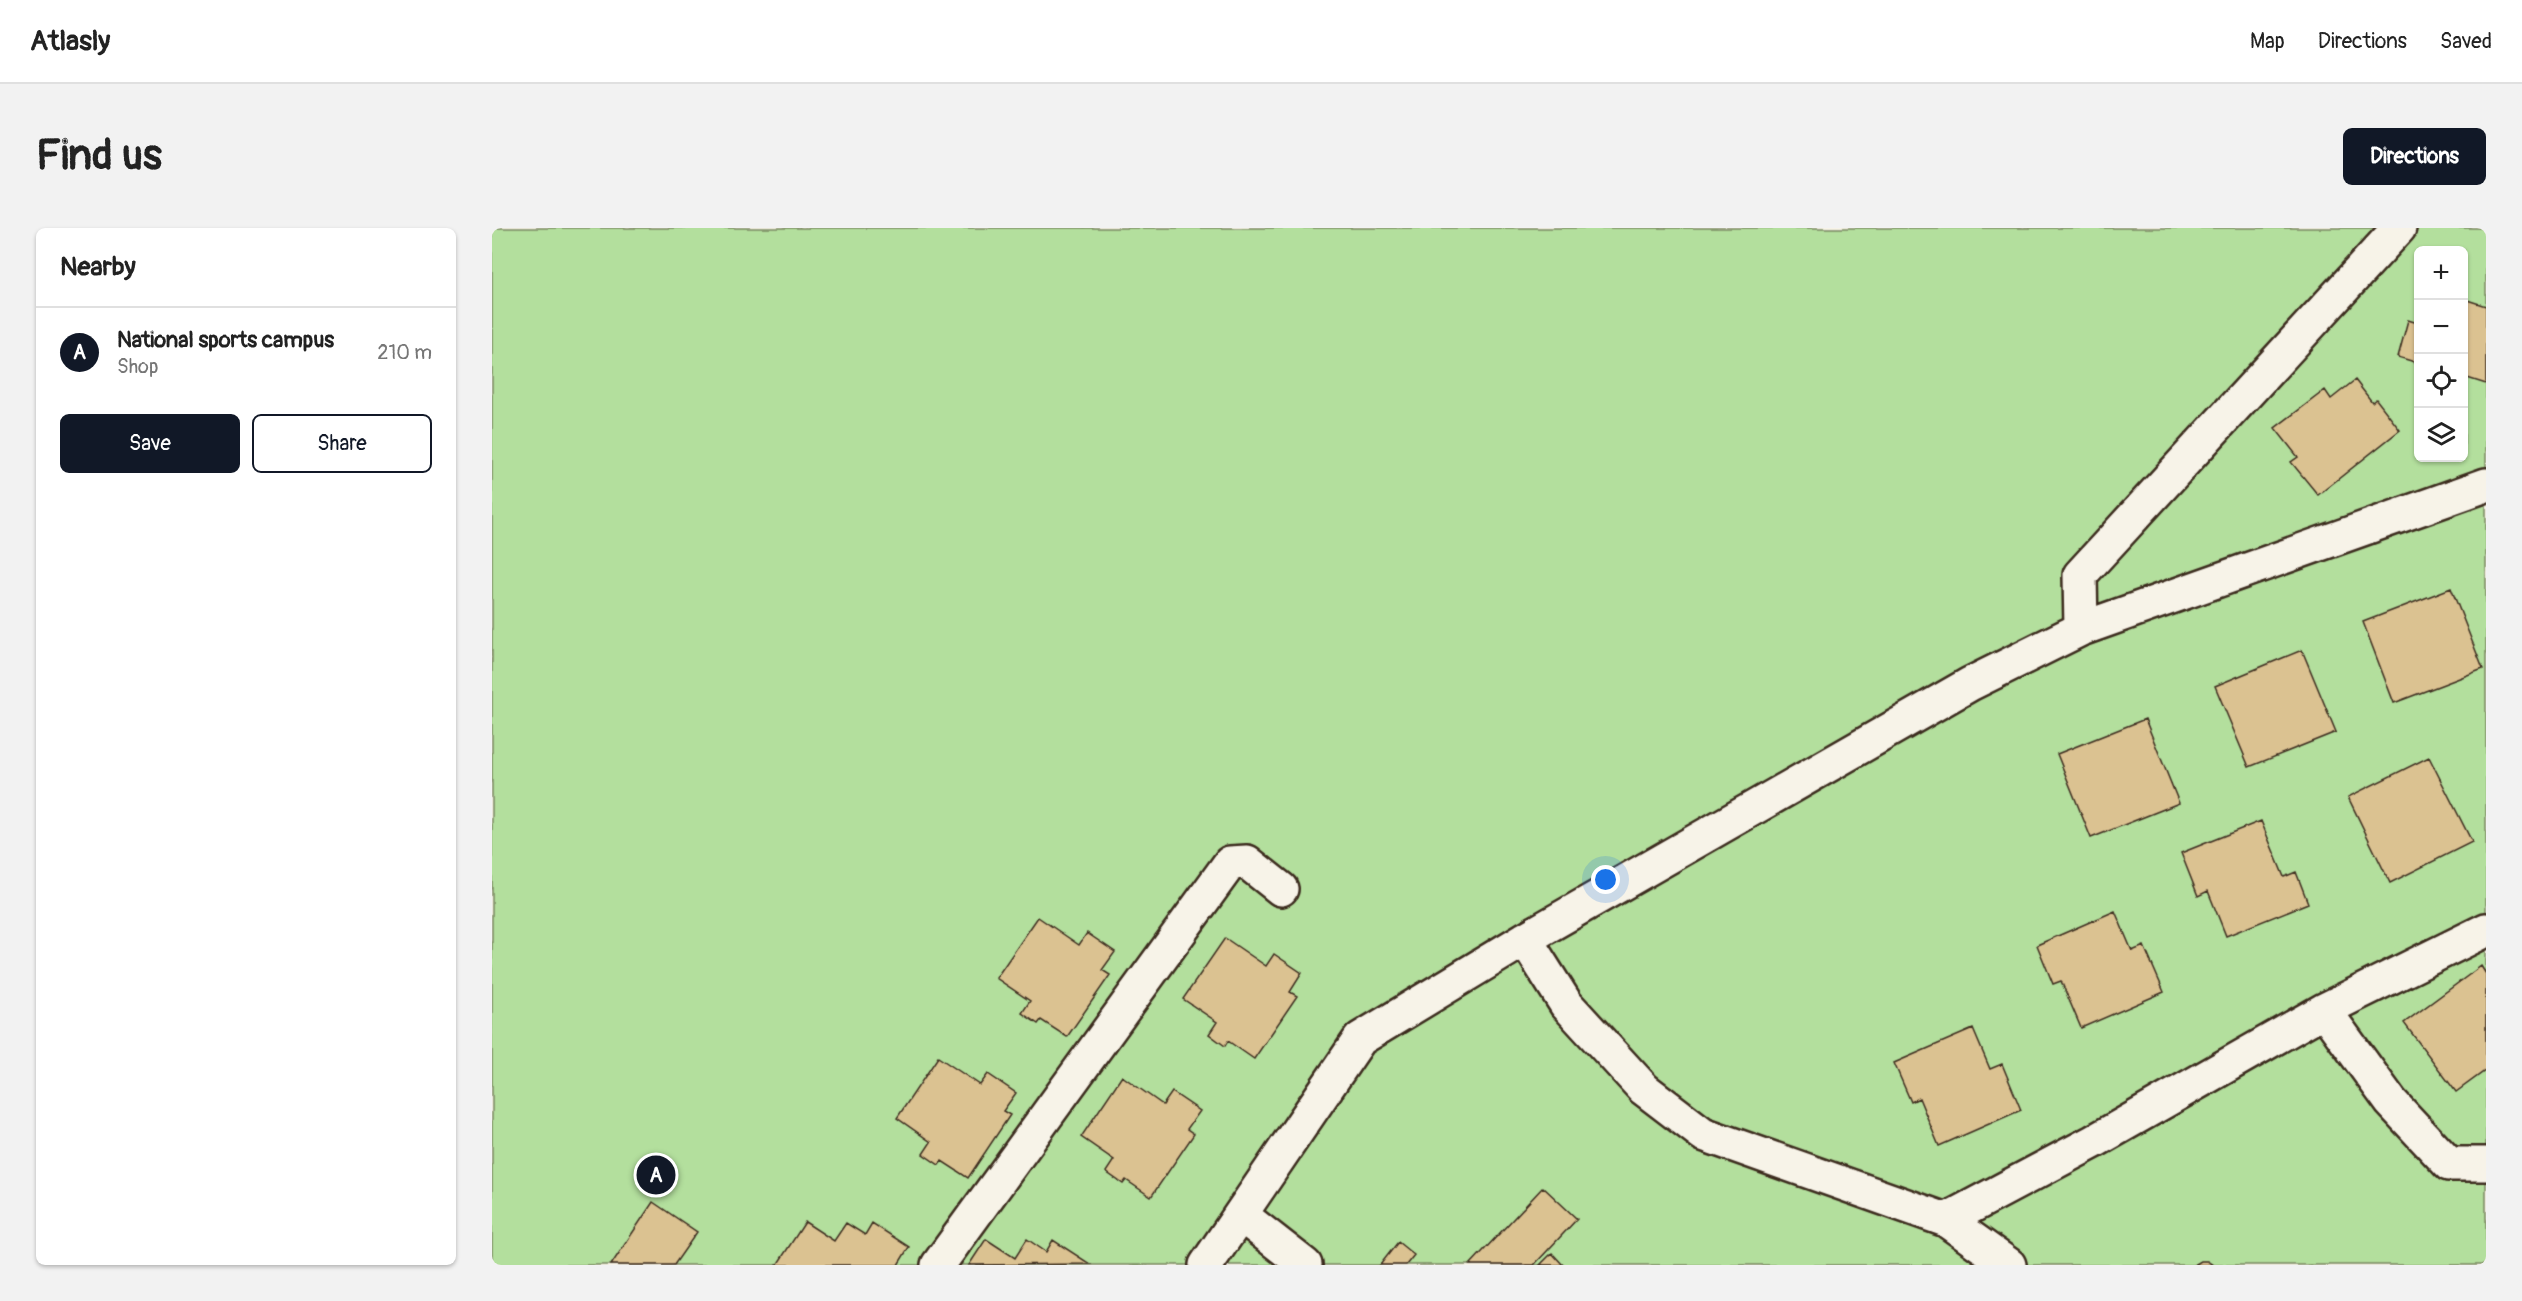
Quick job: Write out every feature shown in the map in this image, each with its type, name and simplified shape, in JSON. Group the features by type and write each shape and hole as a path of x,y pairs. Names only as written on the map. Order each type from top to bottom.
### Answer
{"street":[{"path":"2081,629 2080,575 2399,228"},
{"path":"1206,1265 1360,1039 1525,939 1970,684 2081,629 2486,485"},
{"path":"938,1265 1230,863 1247,862 1281,889"},
{"path":"1946,1220 2093,1142 2324,1010 2486,930"},
{"path":"1525,939 1574,1012 1644,1089 1702,1134 1946,1220 2009,1265"},
{"path":"2324,1010 2391,1102 2449,1164 2486,1164"},
{"path":"1241,1215 1305,1265"}],"green space":[{"path":"492,228 2486,228 2486,1265 492,1265"}],"building":[{"path":"2468,300 2486,306 2486,384 2468,378"},
{"path":"2408,320 2414,322 2414,362 2398,357"},
{"path":"2355,380 2372,402 2376,399 2400,430 2318,495 2291,462 2298,457 2275,428 2325,390 2331,399"},
{"path":"2451,588 2483,669 2394,703 2363,622"},
{"path":"2302,650 2336,732 2249,767 2215,686"},
{"path":"2145,719 2179,803 2091,838 2057,754"},
{"path":"2429,757 2472,842 2390,883 2348,797"},
{"path":"2261,821 2284,877 2296,872 2308,903 2226,936 2208,891 2198,896 2181,853"},
{"path":"2115,911 2132,951 2144,946 2164,992 2081,1028 2061,981 2053,984 2037,945"},
{"path":"1038,917 1079,945 1087,933 1115,952 1102,970 1110,975 1067,1037 1041,1020 1038,1024 1022,1013 1030,1001 996,978"},
{"path":"1225,938 1266,966 1274,954 1302,973 1290,992 1297,996 1254,1059 1228,1041 1225,1046 1209,1034 1217,1022 1183,999"},
{"path":"2481,966 2486,974 2486,1070 2456,1092 2404,1023"},
{"path":"1973,1029 1990,1069 2002,1064 2021,1110 1939,1146 1919,1098 1911,1102 1894,1063"},
{"path":"938,1057 980,1085 988,1074 1016,1093 1003,1111 1010,1115 968,1178 942,1161 939,1165 923,1154 931,1142 897,1118"},
{"path":"1122,1076 1163,1105 1172,1092 1200,1111 1187,1129 1194,1134 1151,1197 1126,1180 1123,1184 1106,1172 1114,1160 1081,1137"},
{"path":"1543,1187 1577,1219 1534,1265 1470,1265"},
{"path":"653,1202 697,1232 674,1265 611,1265"},
{"path":"805,1222 834,1241 846,1223 865,1235 872,1223 909,1247 898,1265 777,1265"},
{"path":"986,1239 1015,1258 1027,1239 1046,1252 1053,1240 1090,1264 969,1265"},
{"path":"1398,1242 1414,1255 1406,1265 1380,1265"},
{"path":"1552,1253 1563,1265 1540,1265"},
{"path":"2207,1261 2213,1265 2194,1265"}],"place":[{"name":"National sports campus","path":"656,1175"}]}
